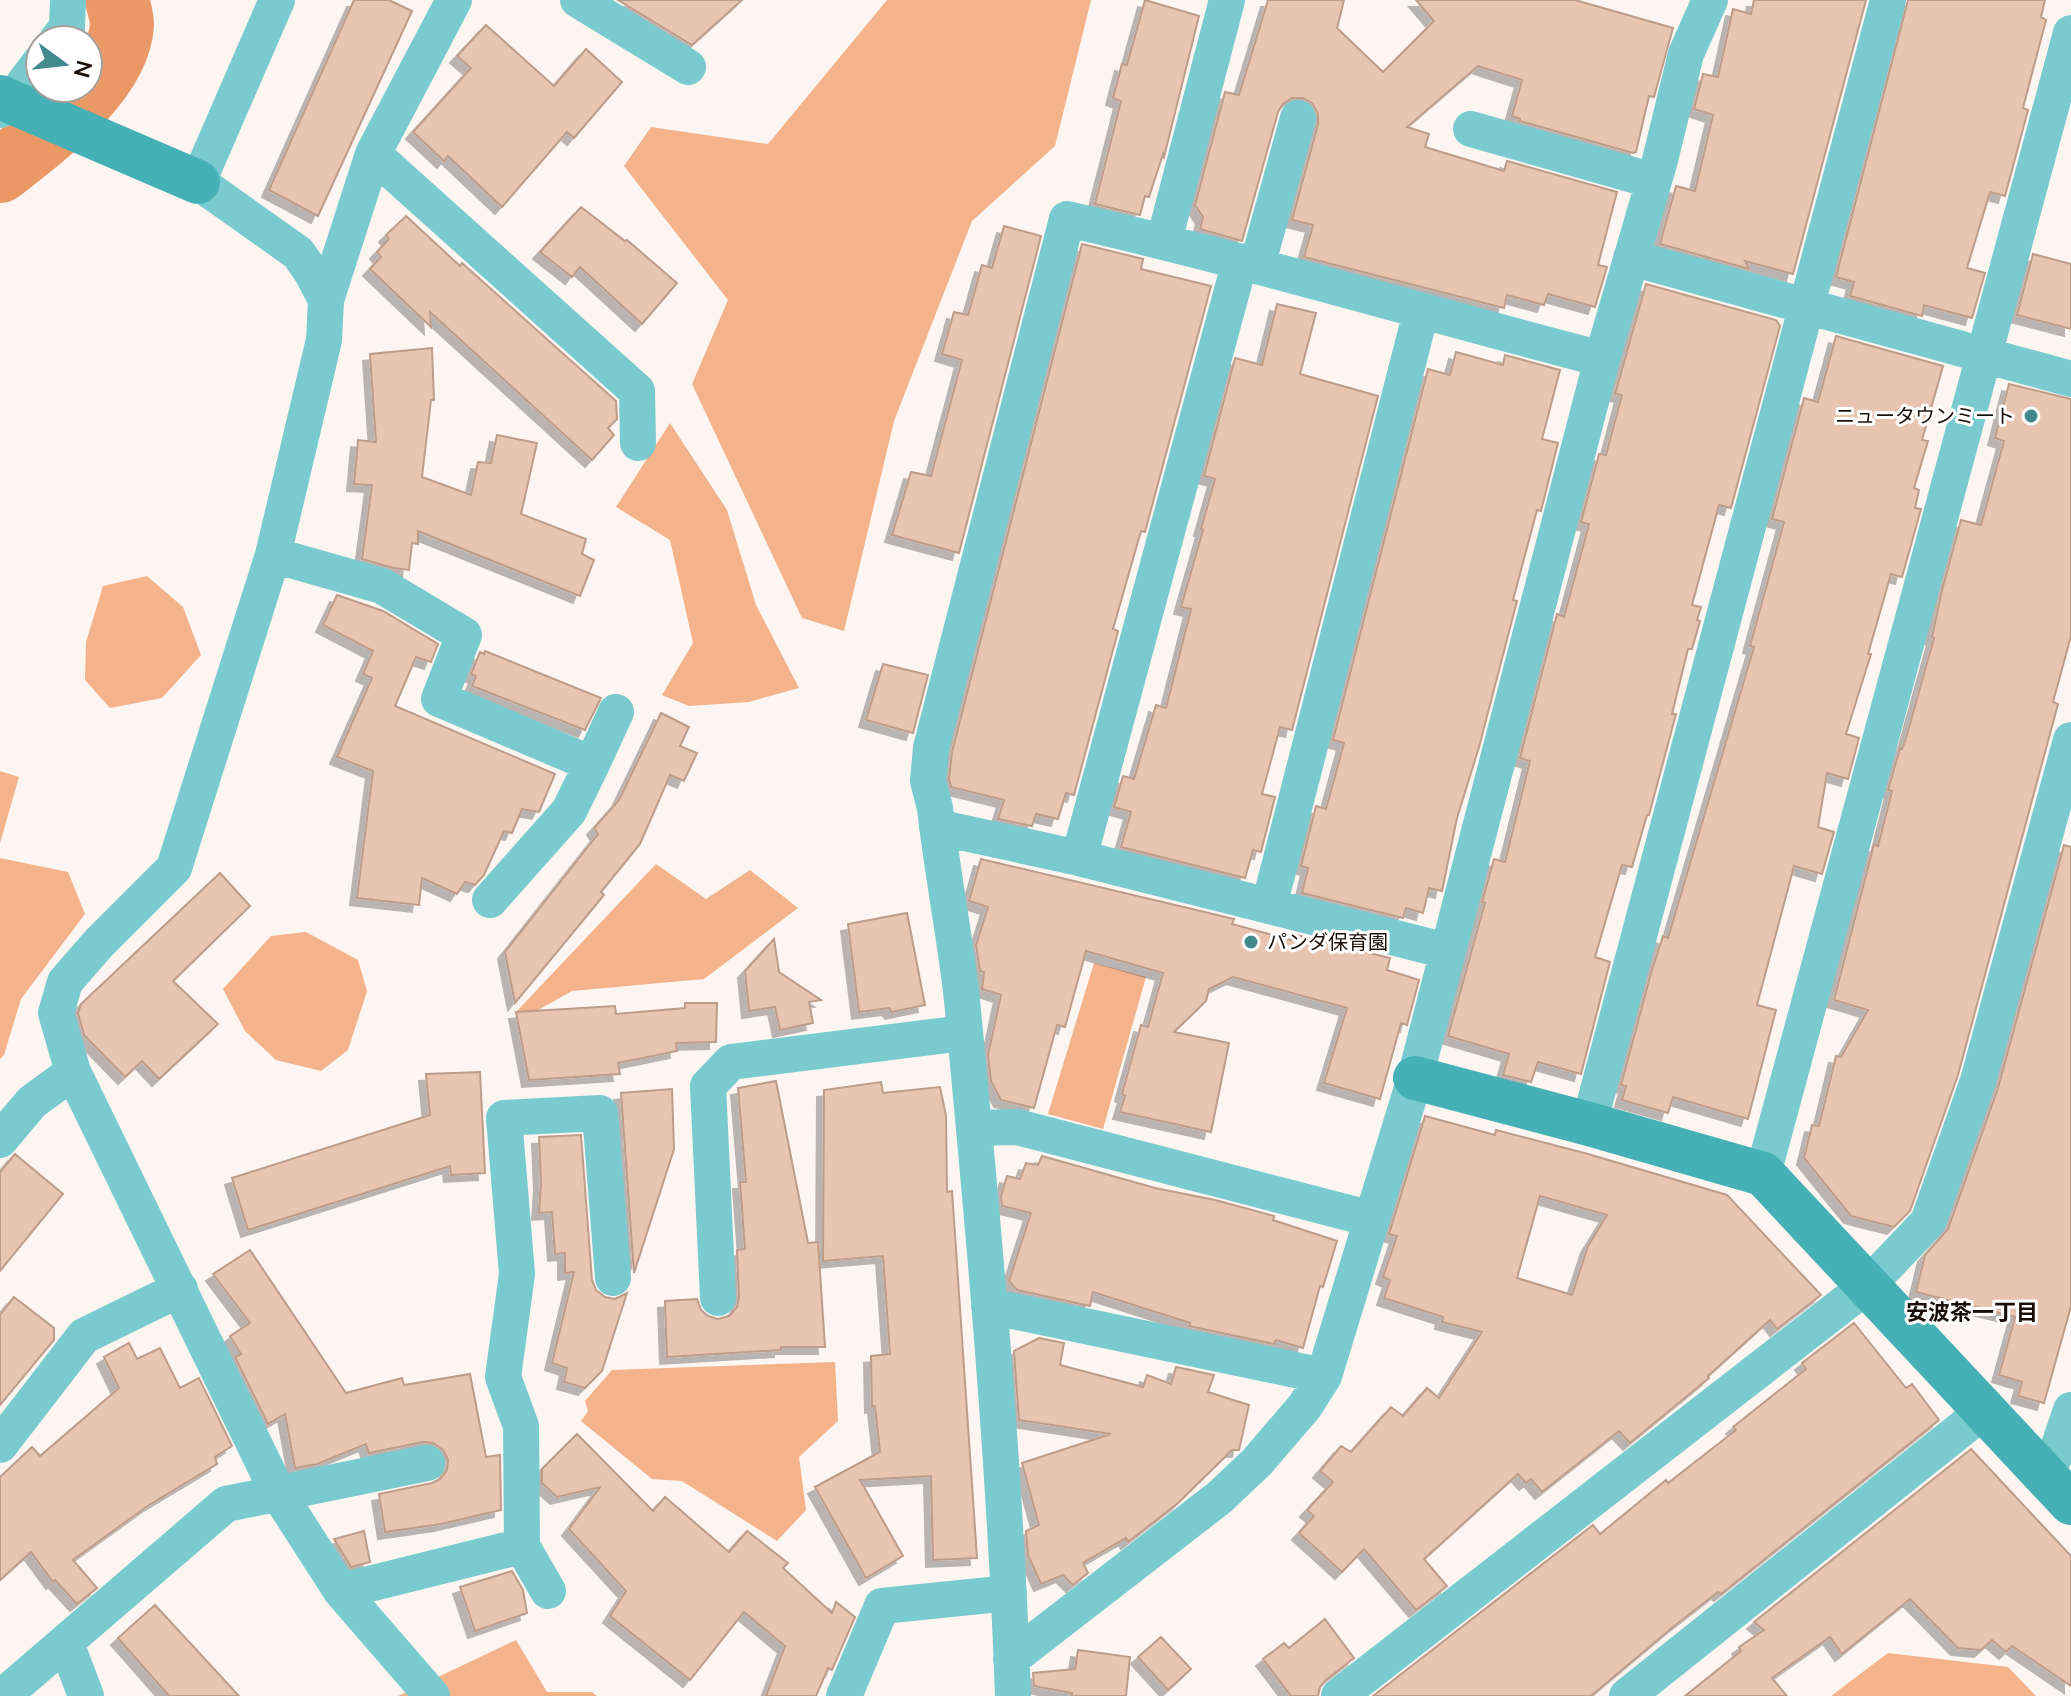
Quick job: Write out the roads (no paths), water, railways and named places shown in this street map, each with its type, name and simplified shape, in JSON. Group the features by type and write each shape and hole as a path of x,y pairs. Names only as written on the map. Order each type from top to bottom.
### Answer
{"street":[{"path":"67,24 68,0"},
{"path":"198,182 277,0"},
{"path":"432,1696 341,1591 278,1493 73,1072 56,1013 65,982 98,944 174,868 273,555 324,340 326,300 373,154 454,0"},
{"path":"578,0 688,67"},
{"path":"1164,241 1227,0"},
{"path":"1589,1124 1888,0"},
{"path":"1011,1659 1220,1497 1305,1406 1324,1376 1415,1078 1602,359 1702,2"},
{"path":"1763,1174 2071,33"},
{"path":"24,82 7,104 95,137 198,182 298,253 326,300"},
{"path":"1079,858 1249,263 1298,118"},
{"path":"1471,129 1654,181"},
{"path":"373,154 637,391 638,443"},
{"path":"1013,1696 1009,1593 974,1128 962,1000 928,781 931,748 1067,219 1249,263 1602,359"},
{"path":"1631,258 2071,379"},
{"path":"1269,906 1421,312"},
{"path":"273,555 382,586 464,635 439,699 592,764"},
{"path":"490,900 569,811 616,712"},
{"path":"1339,1696 1868,1285 1928,1222 1978,1081 2071,740"},
{"path":"937,827 1079,858 1447,951"},
{"path":"718,1298 708,1086 731,1062 964,1033"},
{"path":"0,1140 32,1102 73,1072"},
{"path":"1415,1078 1763,1174 2057,1488"},
{"path":"548,1591 522,1546 521,1426 503,1377 517,1274 504,1118 600,1113 613,1278"},
{"path":"974,1128 1017,1127 1372,1219"},
{"path":"0,1445 84,1336 180,1289"},
{"path":"989,1306 1324,1376"},
{"path":"2057,1488 2056,1454 2071,1410"},
{"path":"1627,1696 1984,1411"},
{"path":"3,1696 226,1504 427,1463"},
{"path":"341,1591 522,1546"},
{"path":"844,1696 882,1606 1009,1593"},
{"path":"66,1643 86,1696"}],"waterway":[{"path":"0,171 75,107 107,68 117,47 122,25 117,0"}],"place":[{"name":"ニュータウンミート","path":"2031,416"},
{"name":"パンダ保育園","path":"1251,942"}],"district":[{"name":"安波茶一丁目","path":"1972,1312"}]}
